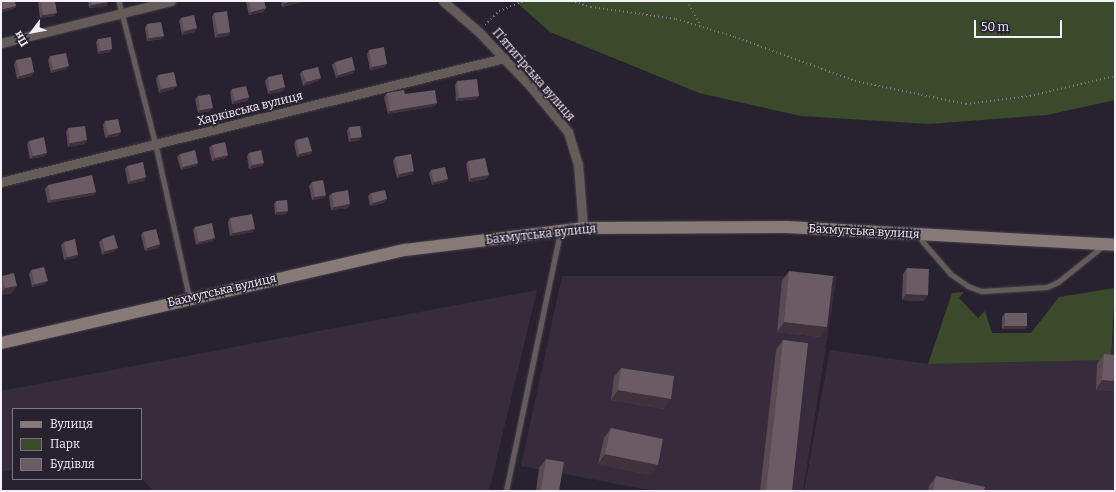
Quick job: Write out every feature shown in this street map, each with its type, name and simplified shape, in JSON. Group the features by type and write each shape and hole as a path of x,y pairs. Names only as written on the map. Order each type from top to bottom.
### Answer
{"main road":[{"name":"Бахмутська вулиця","path":"1,343 405,250 583,228 787,227 1110,245"}],"street":[{"path":"1,43 171,1"},
{"name":"П’ятигірська вулиця","path":"443,1 479,32 504,58 568,132 578,164 583,228"},
{"name":"Харківська вулиця","path":"1,182 504,58"}],"lane":[{"path":"120,1 156,145 190,299"},
{"path":"506,491 561,230"},
{"path":"916,235 951,274 968,286 982,291 1047,287 1058,282 1110,245"}],"path":[{"path":"479,32 499,11 524,1"},
{"path":"570,1 592,7 676,20 735,37 855,81 966,104 1030,96 1115,76"},
{"path":"687,1 701,27"}],"shaded area":[{"path":"562,276 837,276 803,491 655,491 521,466"},
{"path":"537,290 489,491 153,491 142,478 142,408 12,408 12,470 1,472 1,391"},
{"path":"1115,309 1115,491 804,491 830,350 928,364 1111,360"}],"green space":[{"path":"515,1 1115,1 1115,100 1047,115 929,124 801,116 699,93 550,32"},
{"path":"1115,288 1111,360 928,364 952,293 964,292 959,298 978,318 985,311 992,333 1031,333 1059,297"}],"building":[{"path":"1,1 15,1 16,6 3,9"},
{"path":"41,1 55,1 57,13 43,15"},
{"path":"91,1 108,1 108,2 91,5"},
{"path":"249,1 264,1 266,8 251,12"},
{"path":"227,11 230,32 218,34 214,13"},
{"path":"194,15 197,28 184,31 181,18"},
{"path":"161,22 164,36 149,38 147,24"},
{"path":"111,37 112,49 100,51 98,39"},
{"path":"384,47 387,64 372,67 369,50"},
{"path":"66,53 69,66 53,70 50,56"},
{"path":"31,57 34,72 20,76 16,60"},
{"path":"352,57 355,70 338,75 335,62"},
{"path":"318,67 321,78 306,82 302,71"},
{"path":"174,72 177,86 161,89 158,75"},
{"path":"282,74 285,87 270,91 268,77"},
{"path":"477,79 479,96 459,98 457,81"},
{"path":"246,86 249,97 235,101 232,89"},
{"path":"404,90 405,94 435,90 437,103 390,111 387,93"},
{"path":"210,94 213,108 200,110 198,96"},
{"path":"118,119 121,132 108,135 105,121"},
{"path":"85,126 87,140 70,143 68,128"},
{"path":"360,126 362,137 351,138 349,127"},
{"path":"44,137 47,153 33,156 29,141"},
{"path":"308,137 312,151 299,154 296,140"},
{"path":"225,142 228,155 215,158 212,145"},
{"path":"195,150 198,163 183,167 180,154"},
{"path":"261,150 264,163 252,165 249,153"},
{"path":"411,154 414,171 399,174 395,157"},
{"path":"485,158 489,175 471,178 468,161"},
{"path":"143,162 146,177 131,181 127,166"},
{"path":"445,167 448,179 434,182 431,170"},
{"path":"92,175 96,192 51,200 48,185"},
{"path":"323,180 326,195 315,197 312,182"},
{"path":"348,190 350,204 334,207 332,193"},
{"path":"385,190 387,199 373,203 371,193"},
{"path":"287,200 288,211 277,212 276,201"},
{"path":"252,214 255,229 233,233 230,218"},
{"path":"212,223 215,238 199,242 195,227"},
{"path":"156,229 160,244 147,248 143,232"},
{"path":"114,235 118,248 105,251 102,239"},
{"path":"75,239 78,255 67,257 64,242"},
{"path":"44,267 48,281 35,284 31,270"},
{"path":"907,268 929,269 928,295 906,294"},
{"path":"789,271 833,276 827,327 784,322"},
{"path":"14,273 17,286 5,288 2,276"},
{"path":"1005,313 1027,313 1027,326 1005,326"},
{"path":"783,340 808,343 792,491 766,491"},
{"path":"1104,354 1115,355 1115,381 1102,380"},
{"path":"621,368 674,376 671,399 618,390"},
{"path":"611,428 663,439 658,465 605,454"},
{"path":"546,459 564,462 559,491 541,491"},
{"path":"936,476 985,487 984,491 933,491"}]}
